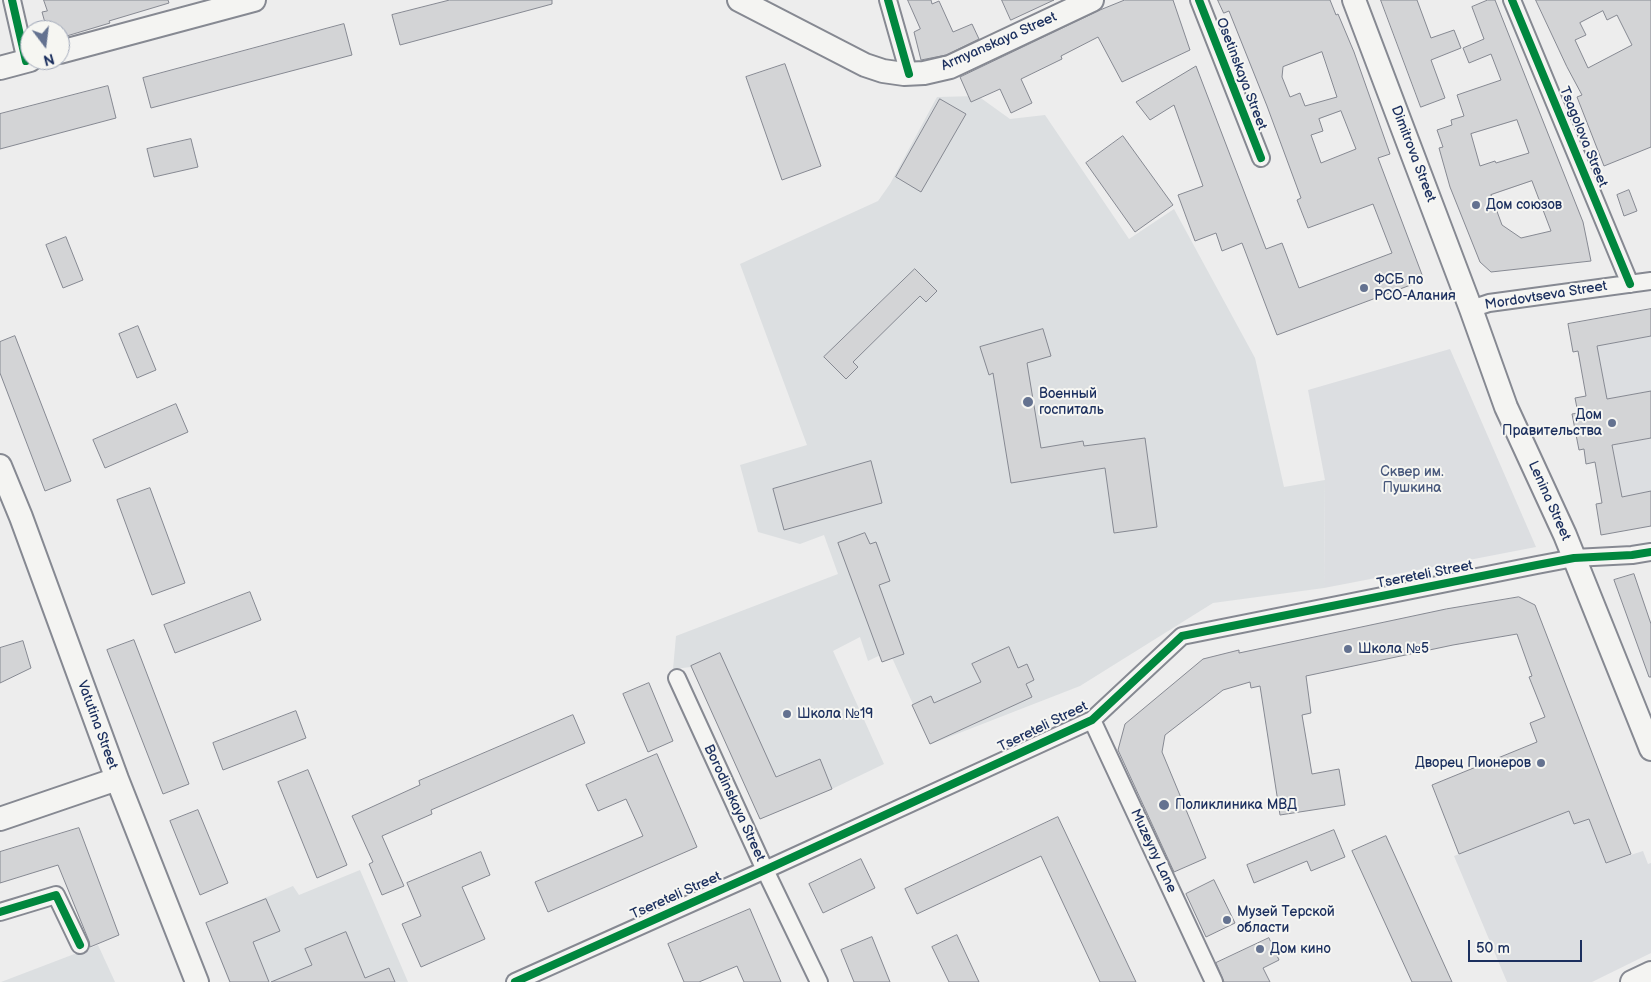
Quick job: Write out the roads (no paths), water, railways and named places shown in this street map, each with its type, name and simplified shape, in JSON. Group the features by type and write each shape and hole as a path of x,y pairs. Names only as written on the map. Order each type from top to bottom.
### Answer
{"main road":[{"path":"70,49 254,0"},
{"name":"Armyanskaya Street","path":"739,0 865,65 883,71 909,74 924,73 950,67 1092,0"},
{"name":"Dimitrova Street","path":"1354,0 1471,309"},
{"path":"0,68 20,63"},
{"name":"Lenina Street","path":"1471,309 1506,407 1565,536 1651,750"},
{"name":"Vatutina Street","path":"1,469 22,517 117,780 197,982"},
{"path":"0,819 117,780"},
{"path":"1632,982 1651,973"}],"street":[{"path":"12,0 20,30"},
{"path":"888,0 909,74"},
{"name":"Osetinskaya Street","path":"1199,0 1261,158"},
{"name":"Tsagolova Street","path":"1512,0 1630,284"},
{"name":"Mordovtseva Street","path":"1471,309 1489,303 1651,281"},
{"name":"Tsereteli Street","path":"515,982 1092,720 1182,636 1574,558 1632,555 1651,552"},
{"name":"Borodinskaya Street","path":"677,678 765,870 819,982"},
{"name":"Muzeyny Lane","path":"1092,720 1214,982"},
{"path":"0,912 56,895 80,945"}],"place":[{"name":"Дом союзов","path":"1476,205"},
{"name":"ФСБ по РСО-Алания","path":"1364,288"},
{"name":"Военный госпиталь","path":"1028,402"},
{"name":"Дом Правительства","path":"1612,423"},
{"name":"Школа №5","path":"1348,649"},
{"name":"Школа №19","path":"787,714"},
{"name":"Дворец Пионеров","path":"1541,763"},
{"name":"Поликлиника МВД","path":"1164,805"},
{"name":"Музей Терской области","path":"1227,920"},
{"name":"Дом кино","path":"1260,949"}],"park label":[{"name":"Сквер им. Пушкина","path":"1412,480"}]}
